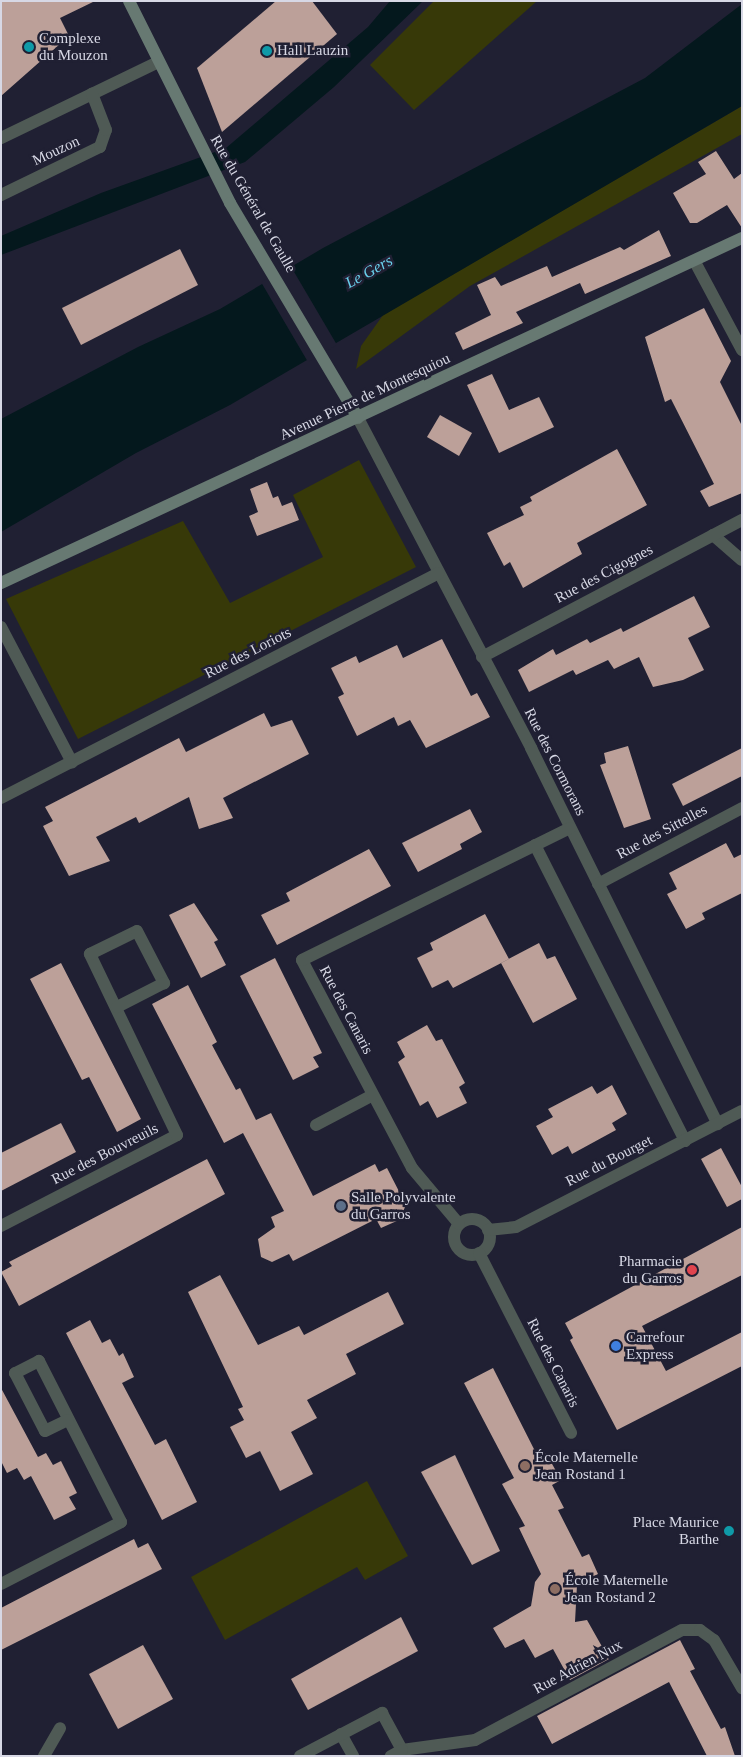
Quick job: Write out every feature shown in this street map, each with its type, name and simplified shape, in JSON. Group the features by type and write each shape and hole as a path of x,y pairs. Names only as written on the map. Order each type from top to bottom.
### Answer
{"street":[{"name":"Rue du Général de Gaulle","path":"129,1 223,190 332,370 358,418"},
{"path":"1,138 158,62"},
{"name":"Mouzon","path":"1,195 100,147 106,130 92,94"},
{"name":"Avenue Pierre de Montesquiou","path":"1,583 695,262 742,238"},
{"path":"695,262 742,350"},
{"name":"Rue des Cormorans","path":"358,418 570,828 718,1124"},
{"name":"Rue des Cigognes","path":"482,657 742,520"},
{"path":"713,535 742,560"},
{"name":"Rue des Loriots","path":"1,798 438,573"},
{"path":"1,626 72,762"},
{"name":"Rue des Sittelles","path":"598,884 742,808"},
{"name":"Rue des Canaris","path":"459,1224 412,1168 302,960 570,828"},
{"path":"535,845 685,1141"},
{"name":"Rue des Bouvreuils","path":"1,1226 178,1135 90,954 137,931 164,983 117,1007"},
{"path":"316,1125 373,1095"},
{"name":"Rue du Bourget","path":"488,1230 516,1227 742,1111"},
{"path":"472,1219 488,1230 488,1244 478,1254 459,1250 454,1237 459,1224 472,1219"},
{"name":"Rue des Canaris","path":"478,1254 571,1433"},
{"path":"1,1584 121,1522 39,1361 15,1373 45,1431 68,1420"},
{"name":"Rue Adrien Nux","path":"397,1753 476,1740 682,1630 700,1630 714,1640 742,1688"},
{"path":"300,1756 382,1713 397,1753"},
{"path":"44,1756 60,1728"},
{"path":"341,1734 353,1756"}],"shaded area":[{"path":"434,1 537,1 414,110 370,65"},
{"path":"742,106 742,134 470,286 356,369 361,346 383,315"},
{"path":"359,460 416,567 78,739 6,599 183,521 230,603 323,557 293,495"},
{"path":"367,1481 408,1556 365,1580 357,1567 225,1640 191,1577"}],"water":[{"path":"390,1 423,1 334,87 245,162 1,255 1,236 101,193 226,148 368,27"},
{"name":"Le Gers","path":"742,4 742,106 230,405 136,453 1,532 1,419 138,347 220,309 323,248 645,78"}],"pier":[{"path":"290,265 337,345 308,362 261,282"}],"building":[{"name":"Complexe du Mouzon","path":"1,1 95,1 60,18 69,36 1,96"},
{"name":"Hall Lauzin","path":"276,1 312,1 337,34 222,132 197,68"},
{"path":"716,151 734,179 742,173 742,228 727,205 697,223 690,223 673,193 706,174 698,162"},
{"path":"659,230 671,256 585,294 580,283 516,312 523,323 463,350 455,333 491,315 477,285 495,277 501,286 547,266 552,277 620,247 624,250"},
{"path":"180,249 198,285 81,345 62,308"},
{"path":"704,308 731,361 720,382 742,426 742,493 709,507 700,491 714,484 671,399 665,402 645,337"},
{"path":"492,374 509,410 539,397 554,427 499,453 467,385"},
{"path":"440,415 472,433 459,456 427,437"},
{"path":"617,449 647,505 577,543 582,554 523,588 510,562 504,566 487,533 524,515 520,507 532,501 530,497"},
{"path":"267,482 273,498 278,496 282,506 292,502 299,520 257,536 249,516 258,512 250,489"},
{"path":"694,596 710,627 688,638 704,670 683,680 653,687 639,657 614,669 608,660 576,675 573,670 529,692 518,670 553,649 556,655 587,639 590,643 621,628 623,632"},
{"path":"442,639 471,696 477,693 490,717 426,748 410,720 398,726 394,717 357,736 338,697 344,694 331,668 356,656 359,663 397,645 403,658"},
{"path":"264,713 271,727 292,720 309,754 223,798 233,818 199,829 189,797 139,823 136,817 96,837 110,861 69,876 43,826 53,821 45,807 179,738 186,752"},
{"path":"628,746 651,819 624,828 600,765 606,763 604,753"},
{"path":"742,748 742,776 683,806 672,784"},
{"path":"470,809 482,832 460,844 462,849 418,872 402,843"},
{"path":"726,843 734,858 742,854 742,893 702,913 705,919 686,929 667,894 677,889 669,873"},
{"path":"369,849 391,886 277,945 261,915 290,901 286,893"},
{"path":"194,903 218,940 214,942 226,965 201,978 169,915"},
{"path":"485,914 509,959 453,988 448,980 432,988 417,958 433,950 430,943"},
{"path":"539,943 547,959 555,956 577,999 533,1023 501,963"},
{"path":"275,958 322,1053 313,1057 319,1067 293,1080 240,976"},
{"path":"61,963 141,1119 117,1132 89,1077 82,1080 30,979"},
{"path":"188,985 217,1042 212,1045 236,1090 240,1088 256,1120 271,1113 313,1196 375,1164 379,1172 387,1168 406,1205 399,1220 381,1228 376,1219 293,1261 289,1254 272,1262 261,1257 258,1239 275,1227 271,1217 284,1211 243,1133 224,1143 152,1004"},
{"path":"427,1025 436,1041 442,1039 465,1083 459,1087 467,1103 437,1118 428,1101 420,1106 398,1062 405,1057 397,1042"},
{"path":"612,1085 627,1114 612,1123 616,1130 572,1154 568,1146 552,1155 536,1126 553,1117 548,1109 592,1086 597,1094"},
{"path":"61,1123 76,1152 1,1191 1,1153"},
{"path":"721,1148 742,1187 742,1199 727,1207 701,1159"},
{"path":"207,1159 225,1194 19,1306 1,1272 12,1266 9,1262"},
{"path":"742,1227 742,1275 642,1326 666,1371 742,1332 742,1366 617,1430 570,1340 573,1338 565,1323"},
{"path":"220,1275 258,1345 299,1326 304,1335 388,1292 404,1324 346,1354 356,1374 307,1400 317,1418 291,1432 313,1474 280,1491 260,1451 246,1458 230,1427 244,1420 238,1409 243,1407 188,1292"},
{"path":"90,1320 102,1343 110,1339 119,1356 123,1353 134,1377 122,1383 155,1445 166,1439 197,1502 162,1520 66,1333"},
{"path":"493,1368 538,1457 546,1453 561,1480 552,1485 564,1508 558,1510 582,1557 589,1554 598,1574 588,1579 588,1583 577,1585 575,1622 587,1620 609,1659 570,1680 553,1649 535,1658 524,1639 505,1648 493,1628 531,1606 535,1582 541,1574 519,1528 525,1526 502,1484 514,1478 464,1383"},
{"path":"1,1388 38,1457 46,1453 53,1465 61,1461 77,1493 69,1497 76,1509 54,1520 31,1476 24,1480 17,1468 7,1473 1,1461"},
{"path":"455,1455 500,1551 472,1565 421,1472"},
{"path":"134,1539 138,1548 148,1543 162,1569 1,1650 1,1608"},
{"path":"401,1617 418,1651 308,1710 291,1679"},
{"path":"680,1640 695,1669 690,1671 721,1729 725,1727 735,1756 707,1756 669,1682 552,1744 537,1716"},
{"path":"143,1645 173,1699 118,1729 89,1674"}],"place":[{"name":"Complexe du Mouzon","path":"29,47"},
{"name":"Hall Lauzin","path":"267,51"},
{"name":"Salle Polyvalente du Garros","path":"341,1206"},
{"name":"Pharmacie du Garros","path":"692,1270"},
{"name":"Carrefour Express","path":"616,1346"},
{"name":"École Maternelle Jean Rostand 1","path":"525,1466"},
{"name":"Place Maurice Barthe","path":"729,1531"},
{"name":"École Maternelle Jean Rostand 2","path":"555,1589"}]}
